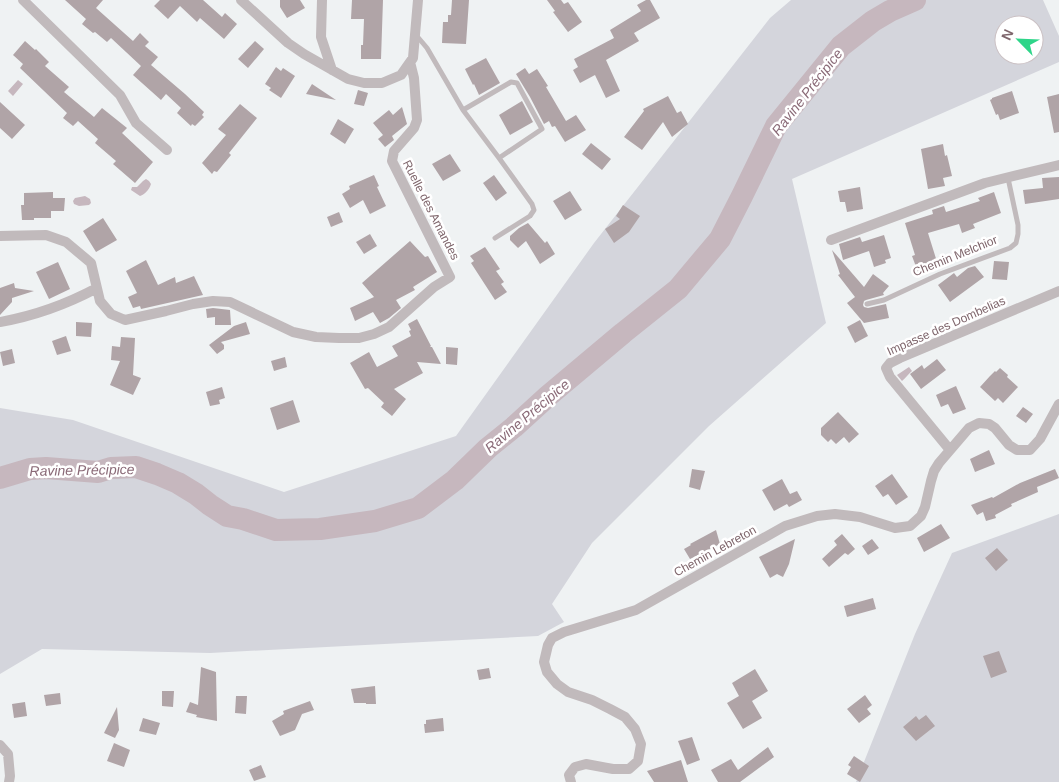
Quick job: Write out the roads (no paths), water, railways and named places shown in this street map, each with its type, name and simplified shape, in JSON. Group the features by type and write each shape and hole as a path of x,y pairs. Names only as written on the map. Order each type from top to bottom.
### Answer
{"street":[{"path":"23,0 120,95 136,124 167,150"},
{"path":"241,0 288,43 304,54 348,78 364,83 382,83 401,75 413,58 418,0"},
{"path":"322,0 321,36 332,70"},
{"name":"Ruelle des Amandes","path":"97,288 100,302 111,314 125,320 213,301 230,302 293,332 316,336 359,338 389,327 434,287 450,277 392,161 394,151 414,128 416,120 414,78 410,62"},
{"path":"831,240 985,183 1059,164"},
{"path":"0,236 46,235 66,242 91,263 97,288 81,297 30,316 0,322"},
{"name":"Impasse des Dombelias","path":"950,450 890,378 886,368 890,363 900,358 1059,291"},
{"name":"Chemin Lebreton","path":"571,782 570,775 575,767 586,764 613,769 629,769 638,761 641,744 635,729 625,717 592,700 568,692 557,684 547,672 544,662 548,645 552,638 564,632 636,610 785,526 809,518 835,514 860,517 895,528 910,526 921,516 926,507 934,471 969,428 979,423 989,424 995,428 1009,445 1017,450 1030,450 1040,440 1059,404"},
{"path":"0,745 8,754 9,782"}],"lane":[{"path":"416,35 427,48 463,110 532,204 534,210 530,216 495,238"},
{"path":"463,110 511,82 517,83 542,129 500,158"},
{"name":"Chemin Melchior","path":"867,304 884,300 940,274 1010,248 1016,243 1018,225 1008,177"}],"waterway":[{"name":"Ravine Précipice","path":"0,478 30,469 46,468 98,472 111,468 136,467 178,483 227,516 243,519 276,530 320,529 375,521 418,508 455,480 488,448 548,396 678,289 720,239 776,126 841,46 873,21 915,0"}]}
